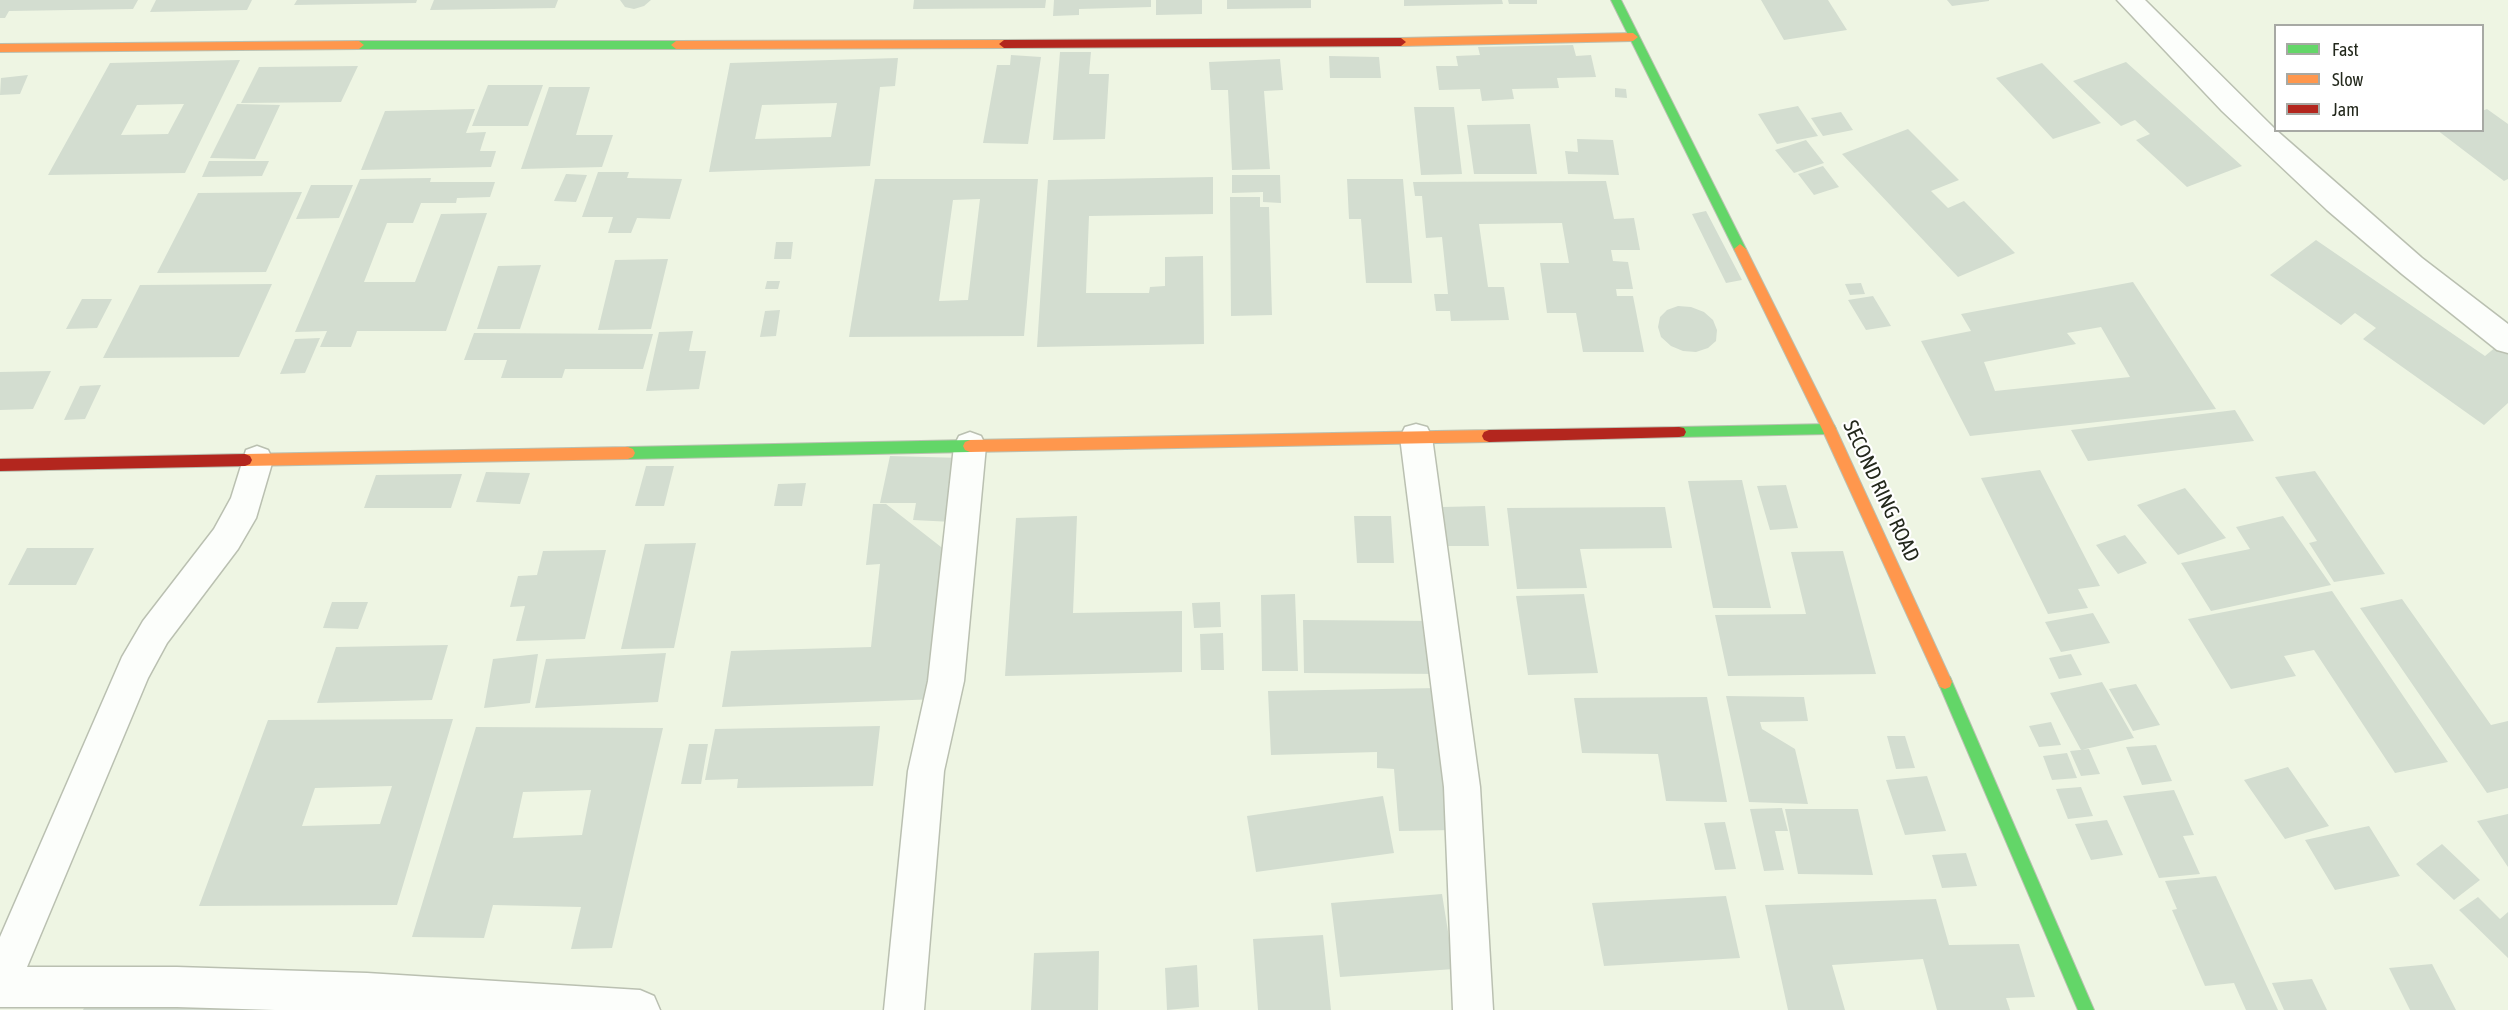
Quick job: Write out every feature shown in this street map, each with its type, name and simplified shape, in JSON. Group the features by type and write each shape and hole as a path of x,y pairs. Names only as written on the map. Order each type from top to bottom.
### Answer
{"street":[{"name":"SECOND RING ROAD","path":"1616,0 1829,429 1978,755 2086,1010"},
{"path":"2130,0 2232,104 2337,202 2412,266 2508,341"},
{"path":"0,48 286,45 1288,44 1633,37"},
{"path":"0,465 1829,429"},
{"path":"1416,438 1462,787 1473,1010"},
{"path":"904,1010 926,771 946,681 970,446"},
{"path":"257,460 239,518 226,539 154,632 134,669 0,985 177,987 367,993 640,1010"}],"building":[{"path":"0,0 138,0 133,9 9,11 5,18 0,18"},
{"path":"156,0 252,0 247,10 150,12"},
{"path":"297,0 417,0 416,3 294,5"},
{"path":"434,0 558,0 555,8 430,10"},
{"path":"620,0 651,0 644,6 634,9 625,7"},
{"path":"914,0 1046,0 1045,8 913,9"},
{"path":"1054,0 1151,0 1151,7 1079,9 1079,15 1053,16"},
{"path":"1156,0 1202,0 1202,14 1156,15"},
{"path":"1227,0 1311,0 1311,8 1227,9"},
{"path":"1404,0 1502,0 1503,4 1404,6"},
{"path":"1508,0 1537,0 1537,4 1509,4"},
{"path":"1761,0 1828,0 1847,30 1784,40"},
{"path":"1947,0 1989,0 1989,1 1952,6"},
{"path":"1573,45 1576,56 1591,55 1596,77 1557,78 1559,88 1512,89 1514,99 1482,101 1480,89 1439,90 1436,66 1458,66 1456,56 1480,55 1478,47"},
{"path":"1060,52 1091,52 1089,74 1109,74 1105,139 1053,140"},
{"path":"1011,55 1041,57 1028,144 983,143 997,65 1010,65"},
{"path":"1329,56 1379,57 1381,78 1330,78"},
{"path":"898,58 895,86 880,87 870,166 709,172 730,63","holes":["837,103 831,137 755,139 762,105"]},
{"path":"1280,59 1283,90 1264,91 1270,169 1232,170 1228,90 1211,90 1209,62"},
{"path":"240,60 185,173 48,175 110,63","holes":["184,104 168,134 121,135 137,105"]},
{"path":"2126,62 2242,166 2187,187 2136,140 2150,134 2135,120 2121,126 2073,81"},
{"path":"2042,63 2101,123 2053,139 1996,78"},
{"path":"358,66 341,102 241,103 259,67"},
{"path":"28,75 20,94 0,95 1,78"},
{"path":"488,85 543,85 528,126 472,126"},
{"path":"549,87 590,87 576,135 613,135 602,167 521,169"},
{"path":"1615,88 1626,89 1627,98 1615,97"},
{"path":"237,104 280,105 255,159 210,158"},
{"path":"1798,106 1818,136 1777,144 1758,114"},
{"path":"1414,107 1454,107 1462,174 1421,175"},
{"path":"475,109 466,133 486,132 480,151 496,151 491,167 361,170 385,111"},
{"path":"2487,109 2508,124 2508,179 2504,181 2440,132 2484,132 2484,110"},
{"path":"1841,112 1853,130 1823,136 1811,118"},
{"path":"1530,124 1537,174 1474,174 1467,125"},
{"path":"1908,129 1959,180 1931,191 1948,208 1964,201 2015,253 1958,277 1842,154"},
{"path":"1577,139 1613,140 1619,175 1568,174 1565,151 1578,152"},
{"path":"1806,140 1824,163 1794,173 1775,150"},
{"path":"209,161 269,161 262,176 202,177"},
{"path":"1823,166 1839,187 1814,195 1798,174"},
{"path":"598,172 629,172 627,178 682,179 670,219 637,218 631,233 608,233 613,217 582,217"},
{"path":"566,174 587,175 576,202 554,201"},
{"path":"1232,175 1280,175 1281,203 1263,202 1263,192 1232,193"},
{"path":"1213,177 1213,214 1089,216 1086,293 1149,293 1150,287 1165,286 1165,257 1203,256 1204,344 1037,347 1048,180"},
{"path":"431,178 430,182 495,182 490,197 457,198 456,203 421,203 413,223 387,223 364,282 415,282 441,214 487,213 446,331 357,331 351,347 320,347 327,331 295,332 360,179"},
{"path":"875,179 1038,179 1024,336 849,337","holes":["980,199 968,300 939,301 953,200"]},
{"path":"1347,179 1403,179 1412,283 1366,283 1361,219 1349,219"},
{"path":"1606,181 1614,219 1634,218 1640,250 1611,250 1613,261 1628,262 1633,289 1616,289 1617,296 1633,296 1644,352 1583,352 1576,313 1547,313 1540,263 1569,263 1562,223 1479,224 1488,287 1504,287 1509,320 1451,321 1450,311 1436,311 1434,294 1448,294 1442,237 1426,238 1422,196 1415,196 1413,182"},
{"path":"311,185 353,185 339,218 296,219"},
{"path":"302,192 266,272 157,273 198,193"},
{"path":"1230,197 1260,197 1260,207 1269,207 1272,315 1231,316"},
{"path":"1706,211 1742,280 1726,283 1692,214"},
{"path":"2316,240 2485,356 2497,346 2508,354 2508,403 2484,425 2363,339 2376,328 2355,313 2341,325 2270,275"},
{"path":"776,242 793,242 791,259 774,259"},
{"path":"668,259 651,329 598,330 615,260"},
{"path":"541,265 520,329 477,329 498,266"},
{"path":"767,281 780,281 778,289 765,289"},
{"path":"2133,282 2216,409 1970,436 1921,341 1971,331 1961,314","holes":["2101,327 2130,377 1995,391 1984,362 2076,344 2067,333"]},
{"path":"1861,283 1865,294 1850,295 1845,284"},
{"path":"272,284 239,357 103,358 140,285"},
{"path":"1873,296 1891,326 1866,330 1848,300"},
{"path":"82,299 112,299 97,328 66,329"},
{"path":"1678,306 1691,307 1704,312 1713,320 1717,330 1716,341 1708,348 1696,352 1683,351 1671,346 1661,337 1658,327 1660,317 1667,310"},
{"path":"780,310 776,336 760,337 765,311"},
{"path":"693,331 689,351 706,351 699,389 646,391 659,332"},
{"path":"474,333 653,334 643,369 565,369 562,378 501,378 507,360 464,360"},
{"path":"320,338 305,373 280,374 295,339"},
{"path":"51,371 33,409 0,410 0,372"},
{"path":"101,385 85,419 64,420 80,386"},
{"path":"2235,410 2254,441 2088,461 2071,430"},
{"path":"890,456 963,458 953,522 913,520 916,503 880,503"},
{"path":"646,466 674,466 664,506 635,506"},
{"path":"2040,470 2100,586 2078,589 2088,608 2048,614 1981,478"},
{"path":"2315,471 2385,574 2334,582 2309,543 2317,541 2275,477"},
{"path":"486,472 530,473 520,504 476,502"},
{"path":"462,474 451,508 364,508 376,475"},
{"path":"1742,480 1771,608 1713,608 1688,481"},
{"path":"806,483 802,506 774,506 778,484"},
{"path":"1786,485 1798,528 1770,530 1757,486"},
{"path":"2185,488 2226,538 2178,555 2137,505"},
{"path":"873,504 886,504 950,554 939,699 722,707 731,651 871,647 880,564 866,565"},
{"path":"1485,506 1489,546 1447,546 1443,507"},
{"path":"1665,507 1672,548 1580,549 1587,588 1517,589 1507,508"},
{"path":"1077,516 1073,613 1182,611 1182,672 1005,676 1016,518"},
{"path":"1354,516 1391,516 1394,563 1357,563"},
{"path":"2283,516 2331,585 2211,611 2181,563 2250,549 2236,527"},
{"path":"2125,535 2147,563 2118,574 2096,545"},
{"path":"696,543 674,648 621,649 645,544"},
{"path":"27,548 94,548 76,585 8,585"},
{"path":"606,550 585,639 516,641 525,606 510,607 518,576 537,575 543,551"},
{"path":"1843,551 1876,674 1728,676 1715,615 1806,614 1791,552"},
{"path":"2332,591 2448,762 2395,773 2314,650 2284,656 2296,676 2231,689 2188,619"},
{"path":"1295,594 1298,671 1262,671 1261,595"},
{"path":"1584,594 1598,673 1528,675 1516,596"},
{"path":"2402,599 2491,725 2508,721 2508,788 2487,793 2360,608"},
{"path":"332,602 368,602 358,629 323,628"},
{"path":"1220,602 1221,627 1194,628 1192,603"},
{"path":"2093,613 2110,643 2061,652 2045,622"},
{"path":"1303,620 1440,621 1444,674 1304,673"},
{"path":"1223,633 1224,670 1201,670 1200,634"},
{"path":"448,645 432,700 317,703 336,647"},
{"path":"666,653 658,702 535,708 546,659"},
{"path":"538,654 530,703 484,708 493,659"},
{"path":"2071,654 2082,675 2059,679 2049,658"},
{"path":"2102,682 2134,738 2081,750 2050,693"},
{"path":"2136,684 2160,725 2133,731 2109,689"},
{"path":"1439,688 1454,830 1399,831 1394,769 1377,768 1377,752 1271,755 1268,691"},
{"path":"1726,696 1804,697 1808,721 1760,722 1762,729 1795,749 1808,804 1749,802"},
{"path":"1707,697 1727,802 1666,801 1658,754 1582,753 1574,698"},
{"path":"453,719 397,905 199,906 268,720","holes":["392,786 380,824 302,826 315,788"]},
{"path":"2051,722 2061,745 2039,747 2029,726"},
{"path":"880,726 873,786 737,788 738,779 705,780 715,729"},
{"path":"476,727 663,728 612,948 571,949 581,907 493,905 484,938 412,937","holes":["591,790 582,835 513,838 523,792"]},
{"path":"1887,736 1905,736 1915,768 1896,769"},
{"path":"689,744 708,744 701,784 681,784"},
{"path":"2156,745 2172,781 2142,785 2126,747"},
{"path":"2089,749 2100,774 2081,776 2070,751"},
{"path":"2067,753 2077,778 2052,780 2043,756"},
{"path":"2288,767 2329,826 2285,839 2244,780"},
{"path":"1927,776 1946,831 1905,835 1886,780"},
{"path":"2081,787 2093,816 2068,819 2056,789"},
{"path":"2174,790 2194,835 2183,836 2200,874 2159,878 2123,796"},
{"path":"1383,796 1394,853 1256,872 1247,816"},
{"path":"1782,808 1788,831 1775,831 1784,870 1764,871 1750,809"},
{"path":"1785,809 1858,809 1873,875 1798,874"},
{"path":"2508,814 2508,867 2477,821"},
{"path":"2107,820 2123,855 2091,860 2075,824"},
{"path":"1725,822 1736,869 1715,870 1704,823"},
{"path":"2369,826 2400,876 2335,890 2305,840"},
{"path":"2442,844 2480,880 2454,900 2416,864"},
{"path":"1966,853 1977,886 1942,888 1932,855"},
{"path":"2216,876 2278,1010 2246,1010 2234,983 2205,986 2172,910 2177,909 2165,881"},
{"path":"1442,894 1454,969 1340,977 1331,903"},
{"path":"1726,896 1740,958 1604,966 1592,903"},
{"path":"2478,897 2500,919 2508,912 2508,958 2459,910"},
{"path":"1936,899 1949,945 2019,944 2035,997 2006,998 2010,1010 1937,1010 1923,959 1832,965 1845,1010 1788,1010 1765,905"},
{"path":"1323,935 1331,1010 1258,1010 1253,939"},
{"path":"1099,951 1098,1010 1031,1010 1034,953"},
{"path":"2432,964 2456,1010 2410,1010 2389,968"},
{"path":"1197,965 1199,1007 1167,1010 1165,968"},
{"path":"2312,979 2327,1010 2284,1010 2272,983"},
{"path":"310,999 307,1010 83,1010 85,1006"}],"traffic: fast":[{"path":"1616,0 1740,249"},
{"path":"359,45 676,45"},
{"path":"1679,432 1829,429"},
{"path":"628,453 970,446"},
{"path":"1945,682 2086,1010"}],"traffic: slow":[{"path":"1401,42 1633,37"},
{"path":"676,45 1004,44"},
{"path":"0,48 359,45"},
{"path":"1740,249 1829,429 1945,682"},
{"path":"970,446 1489,436"},
{"path":"245,460 628,453"}],"traffic: jam":[{"path":"1004,44 1401,42"},
{"path":"1489,436 1679,432"},
{"path":"0,465 245,460"}]}
